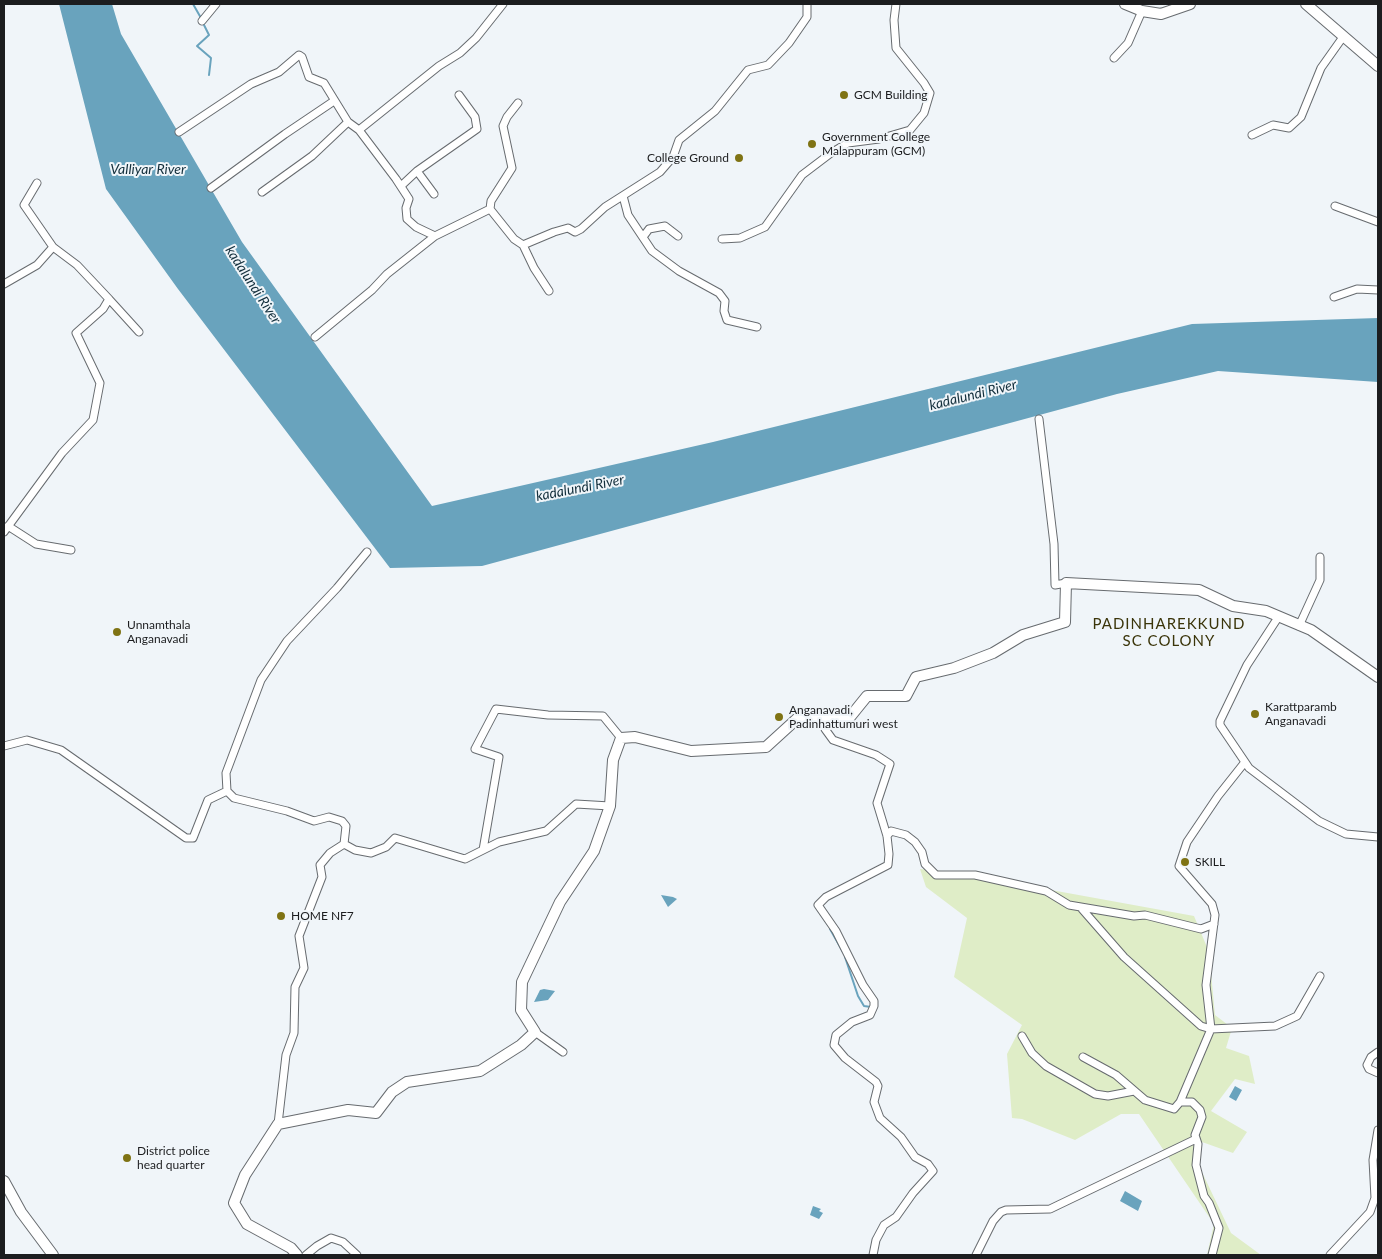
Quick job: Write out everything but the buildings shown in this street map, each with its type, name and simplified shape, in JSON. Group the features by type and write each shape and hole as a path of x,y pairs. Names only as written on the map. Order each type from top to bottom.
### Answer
{"main road":[{"path":"1125,4 1142,11 1161,14 1190,4"},
{"path":"1306,4 1378,66"},
{"path":"297,1255 291,1248 247,1224 234,1203 245,1175 278,1124 348,1110 376,1114 392,1092 407,1082 480,1072 521,1045 535,1032 521,1010 522,982 560,902 594,851 610,806 613,760 621,738 635,737 691,751 766,747 800,716 830,719 850,717 867,696 906,696 916,677 954,668 993,653 1024,635 1065,622 1066,583 1102,587 1188,588 1200,590 1233,606 1266,611 1312,630 1378,677"},
{"path":"4,1181 21,1212 53,1255"}],"street":[{"path":"202,22 216,4"},
{"path":"359,130 439,66 460,53 476,38 503,4"},
{"path":"523,245 568,228 575,232 592,221 605,206 660,172 673,157 679,140 715,111 748,70 768,65 789,43 807,17 807,4"},
{"path":"722,239 740,238 766,227 802,175 831,153 848,143 879,139 910,130 924,113 930,93 896,48 894,20 896,4"},
{"path":"1114,58 1128,43 1142,11"},
{"path":"1252,135 1273,125 1289,128 1301,117 1321,68 1343,37"},
{"path":"179,132 251,84 279,72 299,55 302,57 309,77 324,83 348,122 359,130 410,199 406,208 407,219 435,236"},
{"path":"401,186 418,171 477,129 475,117 458,95"},
{"path":"212,188 285,134 334,102"},
{"path":"518,103 507,117 503,126 512,168 491,201 490,209 514,239 523,245 534,268 549,291"},
{"path":"262,192 312,156 348,122"},
{"path":"418,171 434,194"},
{"path":"37,183 24,205 53,247 77,266 139,332"},
{"path":"624,196 628,215 652,251 666,262 719,293 725,301 724,311 727,320 757,327"},
{"path":"1334,206 1378,222"},
{"path":"315,337 372,290 387,274 435,236 490,209"},
{"path":"643,237 649,229 665,226 678,236"},
{"path":"4,284 37,265 53,247"},
{"path":"1334,298 1357,289 1378,290"},
{"path":"71,550 36,544 6,529 62,454 93,420 100,383 76,333 103,309 109,299"},
{"path":"1039,419 1054,544 1055,585 1066,583"},
{"path":"344,844 346,826 342,821 329,817 314,821 287,811 234,798 227,791 226,773 261,680 287,641 337,588 367,552"},
{"path":"1299,626 1320,580 1320,556"},
{"path":"1279,616 1247,665 1220,721 1220,725 1249,768 1319,821 1346,834 1378,837"},
{"path":"483,850 499,757 475,749 496,709 548,715 604,716 621,738"},
{"path":"830,719 825,729 833,740 876,755 890,764 877,803 887,836 888,865 826,897 818,905 836,931 863,985 874,1001 870,1015 852,1022 836,1035 834,1045 844,1058 876,1082 878,1086 874,1102 880,1118 901,1136 915,1157 928,1164 933,1171 896,1217 884,1225 873,1248 873,1255"},
{"path":"4,746 27,740 61,750 186,838 193,838 208,800 227,791"},
{"path":"1083,1057 1116,1075 1144,1100 1174,1109 1180,1102 1210,1029 1206,985 1214,924 1212,904 1179,866 1187,842 1218,796 1245,762"},
{"path":"344,844 355,850 371,853 386,847 395,838 465,859 499,842 546,831 576,804 610,806"},
{"path":"887,836 891,831 910,838 922,852 925,864 936,875 975,875 1030,886 1046,891 1069,905 1134,916 1146,915 1201,929 1210,928 1214,924"},
{"path":"278,1124 286,1055 294,1032 295,987 304,968 299,936 322,877 320,865 330,853 344,844"},
{"path":"1085,908 1082,909 1124,956 1201,1026 1210,1029 1275,1026 1297,1016 1320,976"},
{"path":"535,1032 563,1052"},
{"path":"1022,1036 1032,1052 1046,1066 1095,1094 1108,1096 1134,1091"},
{"path":"1378,1052 1371,1057 1367,1065 1369,1069 1378,1073"},
{"path":"1180,1102 1192,1102 1200,1110 1202,1117 1197,1129 1196,1165 1204,1196 1209,1202 1219,1228 1212,1255"},
{"path":"1330,1255 1370,1212 1375,1198 1373,1160 1378,1130"},
{"path":"976,1255 992,1221 1001,1212 1006,1210 1050,1209 1196,1139"},
{"path":"306,1255 331,1238 343,1242 357,1255"}],"green space":[{"path":"920,869 952,872 1194,916 1209,952 1215,1015 1232,1028 1226,1048 1249,1056 1255,1084 1235,1079 1211,1111 1247,1132 1233,1153 1202,1142 1199,1166 1231,1233 1261,1255 1207,1255 1214,1224 1139,1114 1121,1114 1075,1140 1022,1119 1012,1118 1007,1054 1022,1025 954,977 967,918 926,887"}],"water":[{"name":"Valliyar River","path":"59,4 112,4 121,34 242,242 432,506 713,442 1192,324 1378,318 1378,382 1218,371 1117,394 482,566 390,568 178,289 106,189"},
{"path":"661,895 673,897 677,899 668,907"},
{"path":"540,990 555,991 548,1000 534,1002"},
{"path":"1235,1086 1242,1090 1236,1101 1229,1097"},
{"path":"1125,1191 1142,1201 1138,1211 1120,1201"},
{"path":"813,1206 821,1209 819,1211 823,1213 819,1219 810,1215"}],"waterway":[{"path":"193,4 201,18"},
{"path":"203,23 209,35 197,46 211,58 209,75"},
{"path":"830,929 843,952"},
{"path":"845,957 858,996 864,1006 871,1007"}],"place":[{"name":"GCM Building","path":"844,95"},
{"name":"Government College Malappuram (GCM)","path":"812,144"},
{"name":"College Ground","path":"739,158"},
{"name":"Unnamthala Anganavadi","path":"117,632"},
{"name":"Karattparamb Anganavadi","path":"1255,714"},
{"name":"Anganavadi, Padinhattumuri west","path":"779,717"},
{"name":"SKILL","path":"1185,862"},
{"name":"HOME NF7","path":"281,916"},
{"name":"District police head quarter","path":"127,1158"}],"district":[{"name":"PADINHAREKKUND SC COLONY","path":"1169,632"}],"water label":[{"name":"kadalundi River","path":"253,285"},
{"name":"kadalundi River","path":"973,395"},
{"name":"kadalundi River","path":"580,488"}]}
